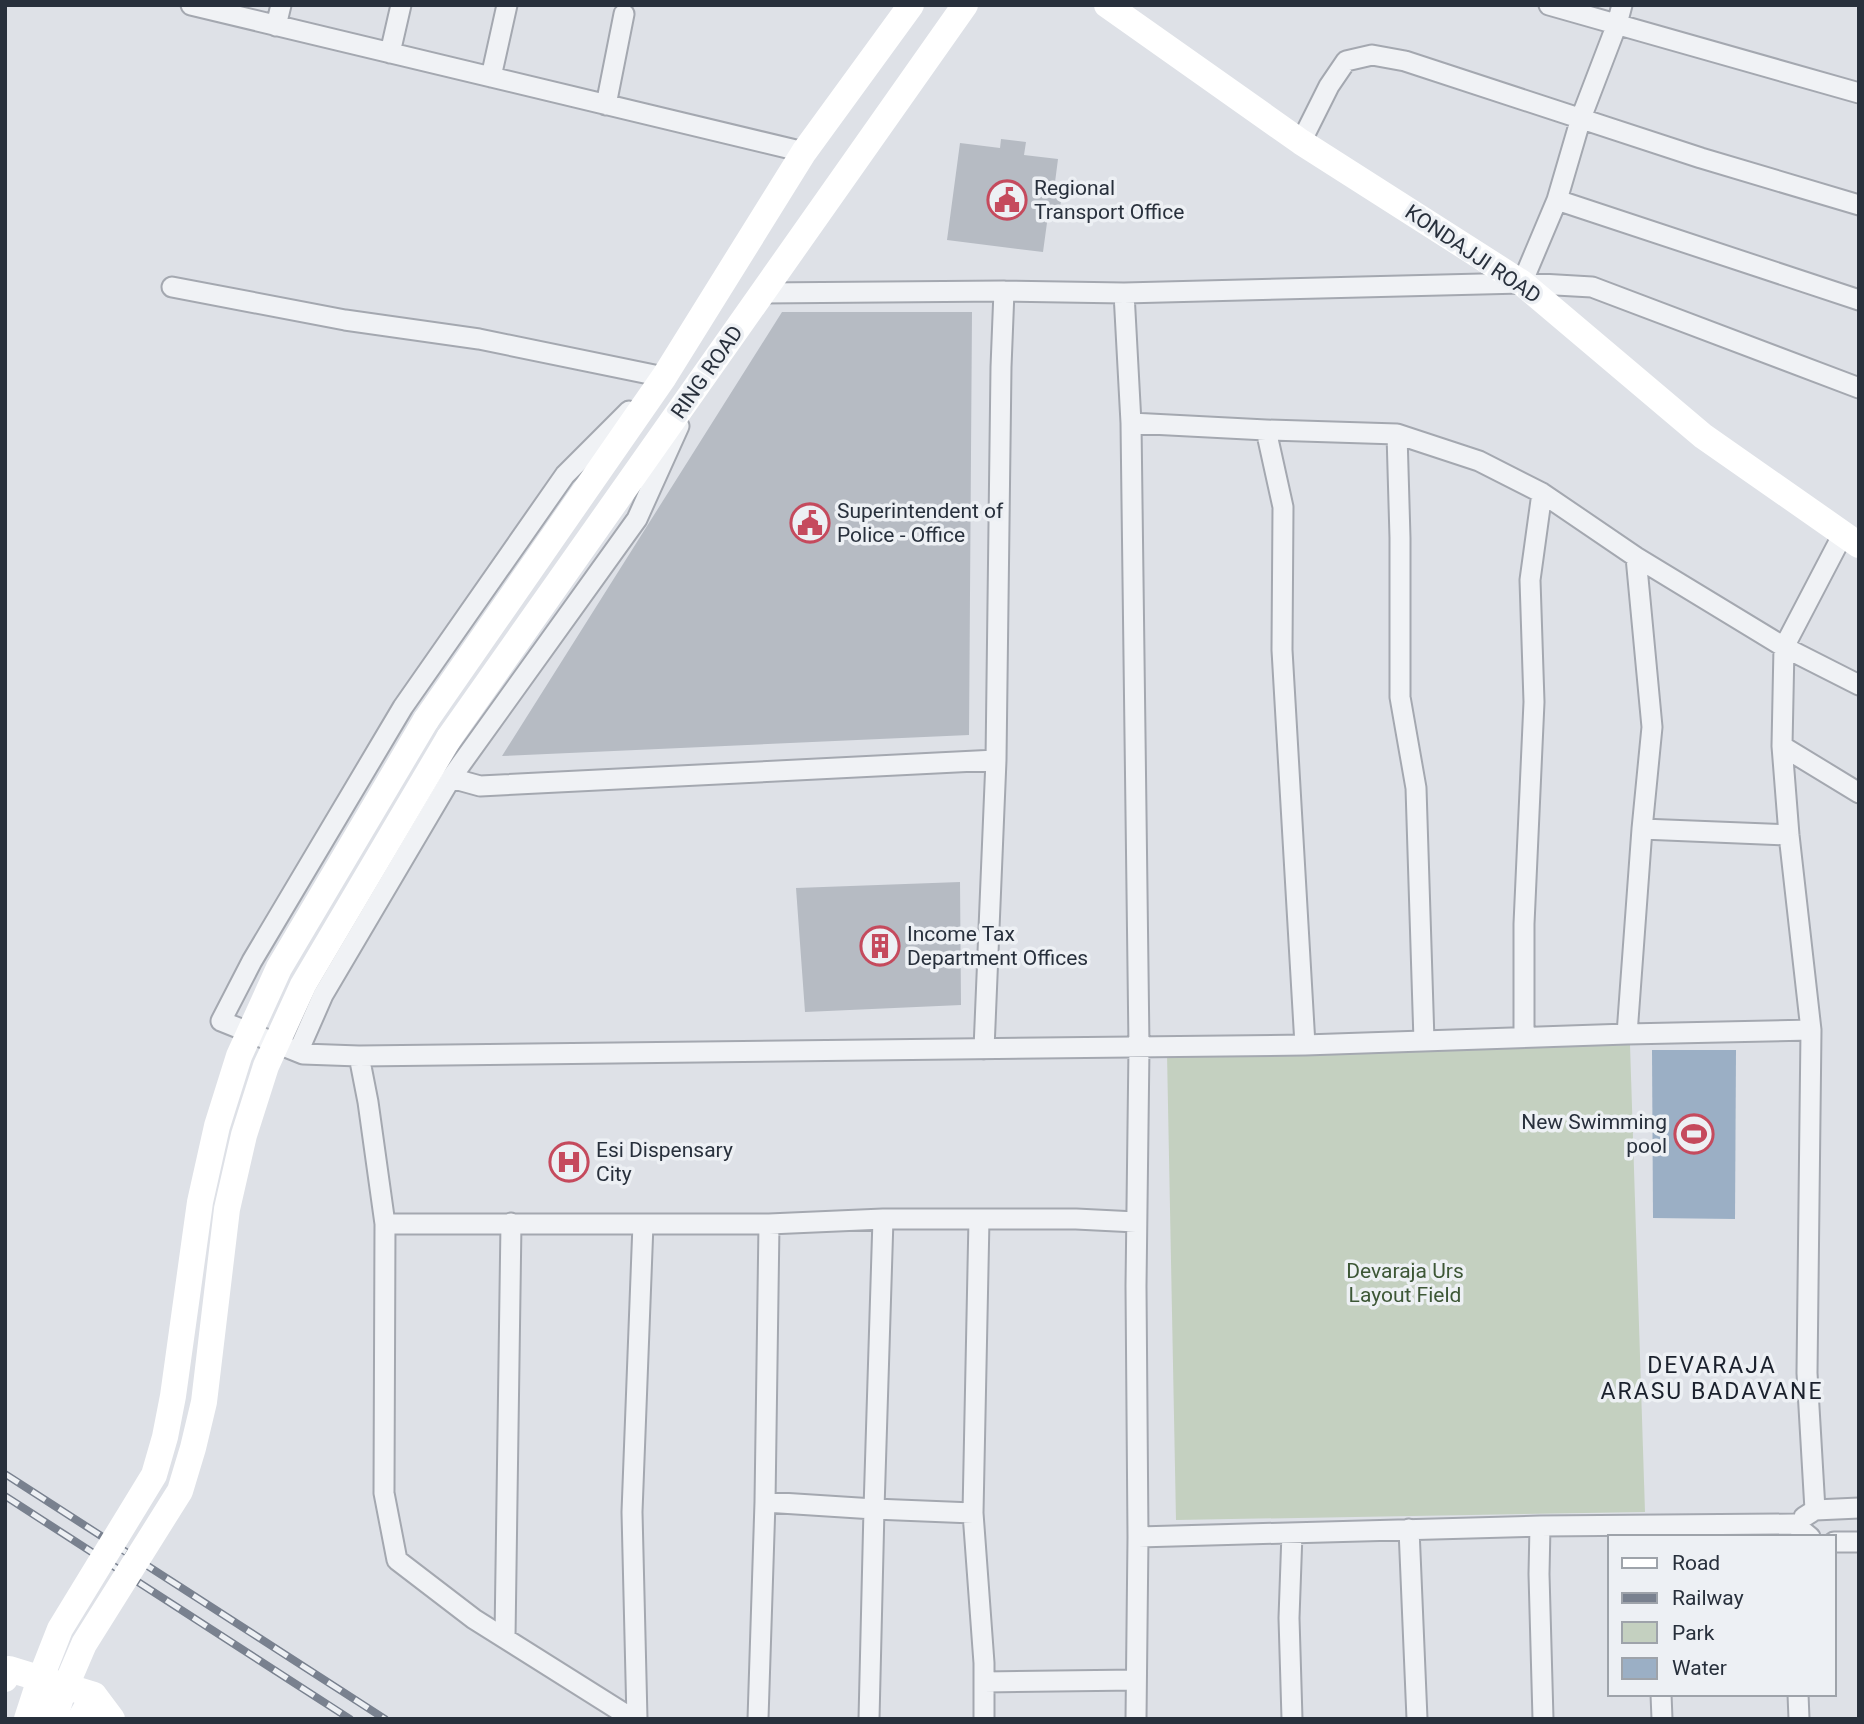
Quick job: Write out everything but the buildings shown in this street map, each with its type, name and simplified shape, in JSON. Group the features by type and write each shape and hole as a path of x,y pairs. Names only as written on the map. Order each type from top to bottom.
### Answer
{"main road":[{"path":"27,1719 60,1629 154,1475 173,1396 200,1202 217,1126 239,1056 279,968 426,720 664,377 804,152 911,5"},
{"name":"RING ROAD","path":"54,1719 84,1644 180,1491 204,1402 227,1209 244,1135 266,1066 303,985 449,738 965,5"},
{"name":"KONDAJJI ROAD","path":"1108,5 1301,142 1522,283 1703,436 1851,539"},
{"path":"6,1672 94,1695 112,1719"},
{"path":"80,1719 94,1695"}],"street":[{"path":"191,5 804,152"},
{"path":"276,26 281,5"},
{"path":"390,53 401,5"},
{"path":"491,77 507,5"},
{"path":"1549,5 1619,14 1859,93"},
{"path":"606,105 624,14"},
{"path":"1522,283 1557,200 1581,118 1619,14"},
{"path":"1301,142 1329,86 1346,61 1372,55 1405,61 1701,159 1859,205"},
{"path":"1557,200 1859,300"},
{"path":"762,293 1124,293 1522,283 1592,287 1859,388"},
{"path":"172,286 345,320 479,339 664,377"},
{"path":"984,1049 996,760 1004,291"},
{"path":"1124,293 1131,423 1139,1047 1136,1222 1136,1719"},
{"path":"664,377 565,475 403,707 252,961 221,1021 303,1054 359,1056 1305,1045 1811,1030"},
{"path":"298,1052 323,995 451,778 637,519 696,387"},
{"path":"1131,423 1397,434 1479,461 1542,493 1636,557 1784,647 1859,685"},
{"path":"1266,430 1283,507 1282,650 1305,1045"},
{"path":"1397,434 1400,696 1416,788 1424,1041"},
{"path":"1524,1037 1524,925 1534,702 1530,580 1542,493"},
{"path":"1815,1510 1807,1373 1811,1030 1788,835 1782,746 1784,647 1851,539"},
{"path":"1627,1034 1651,727 1636,557"},
{"path":"1782,746 1859,793"},
{"path":"451,778 480,786 996,760"},
{"path":"1642,830 1788,835"},
{"path":"359,1056 385,1224 384,1493 397,1560 474,1619 635,1719"},
{"path":"385,1224 769,1224 979,1219 1136,1222"},
{"path":"979,1219 973,1513 984,1663 984,1719"},
{"path":"869,1719 883,1220"},
{"path":"505,1637 511,1223"},
{"path":"635,1719 632,1512 643,1224"},
{"path":"758,1719 765,1502 769,1224"},
{"path":"765,1502 973,1513"},
{"path":"1138,1537 1540,1526 1654,1531 1794,1530 1815,1510 1859,1508"},
{"path":"1540,1526 1543,1719"},
{"path":"1409,1529 1417,1719"},
{"path":"1292,1533 1289,1618 1292,1719"},
{"path":"1836,1542 1859,1542"},
{"path":"984,1682 1136,1680"},
{"path":"1661,1696 1662,1719"},
{"path":"1798,1696 1799,1719"}],"green space":[{"name":"Devaraja Urs Layout Field","path":"1630,1045 1645,1512 1176,1520 1167,1053"}],"water":[{"name":"New Swimming pool","path":"1652,1050 1736,1050 1735,1219 1653,1218"}],"railway":[{"path":"5,1474 385,1719"},
{"path":"5,1496 350,1719"}],"place":[{"name":"Regional Transport Office","path":"1007,200"},
{"name":"Superintendent of Police - Office","path":"810,523"},
{"name":"Income Tax Department Offices","path":"880,946"},
{"name":"New Swimming pool","path":"1694,1134"},
{"name":"Esi Dispensary City","path":"569,1162"}],"district":[{"name":"DEVARAJA ARASU BADAVANE","path":"1712,1378"}]}
